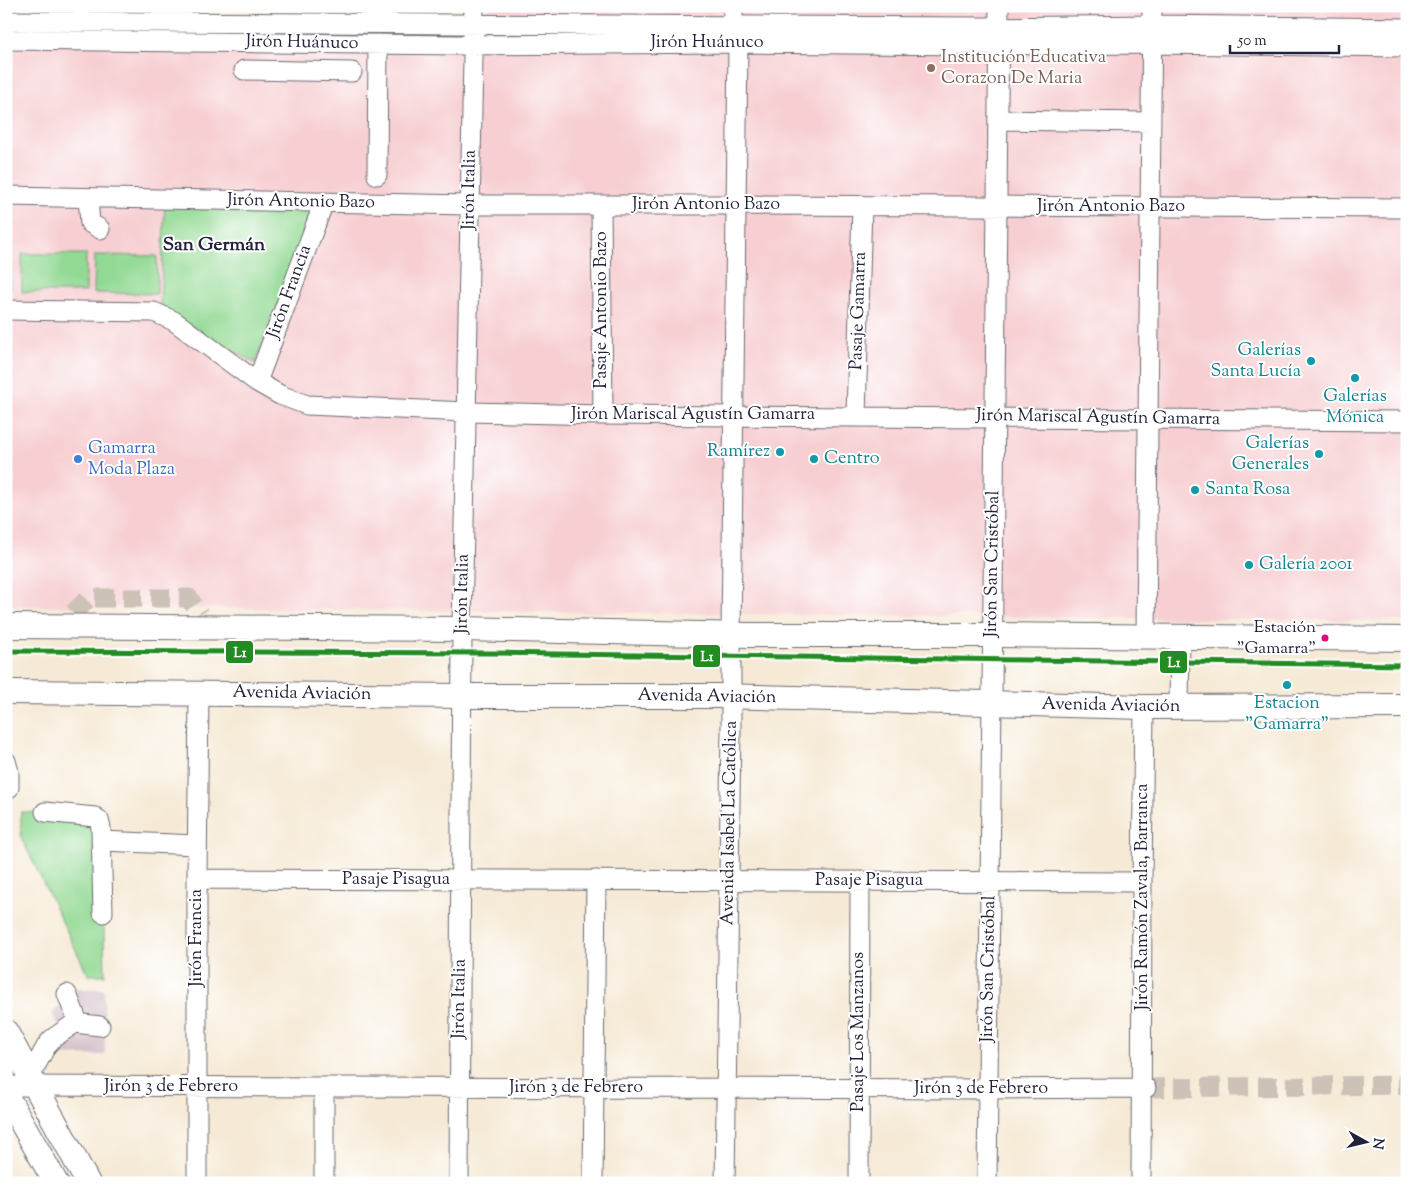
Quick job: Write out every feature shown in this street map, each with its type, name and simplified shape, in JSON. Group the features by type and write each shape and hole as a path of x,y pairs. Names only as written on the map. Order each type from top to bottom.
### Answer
{"main road":[{"path":"6,626 64,620 204,621 731,635 992,635 1407,639"},
{"name":"Avenida Aviación","path":"6,692 732,697 1144,707 1407,706"},
{"path":"6,1032 88,1183"},
{"path":"6,1095 56,1183"}],"street":[{"name":"Avenida Isabel La Católica","path":"725,1183 739,31 733,6"},
{"name":"Avenida Isabel La Católica","path":"739,31 746,6"},
{"name":"Jirón San Cristóbal","path":"987,1183 999,6"},
{"name":"Jirón Huánuco","path":"6,21 157,14 339,23 474,15 999,45 1152,44 1407,47"},
{"name":"Jirón Italia","path":"459,1183 462,629 474,15"},
{"name":"Jirón Huánuco","path":"6,40 473,45 739,31 999,26 1153,16 1407,28"},
{"path":"1146,636 1153,16"},
{"path":"338,44 339,23"},
{"path":"285,43 285,70"},
{"path":"377,175 378,44"},
{"path":"244,70 352,72"},
{"path":"998,120 1151,122"},
{"name":"Jirón Antonio Bazo","path":"6,196 470,205 1407,208"},
{"path":"88,198 90,223 100,229"},
{"name":"Jirón Francia","path":"257,382 324,202"},
{"name":"Pasaje Antonio Bazo","path":"601,205 603,415"},
{"name":"Pasaje Gamarra","path":"856,416 862,205"},
{"name":"Jirón Mariscal Agustín Gamarra","path":"6,310 154,312 174,321 257,382 280,395 307,405 467,412 603,415 1407,421"},
{"path":"1179,707 1180,637"},
{"name":"Jirón Francia","path":"197,1183 196,879 198,693"},
{"name":"Jirón Ramón Zavala, Barranca","path":"1141,1183 1144,1088 1142,882 1144,707"},
{"path":"6,761 9,772 9,788"},
{"path":"45,812 95,817 101,824 103,914"},
{"path":"101,841 197,845"},
{"name":"Pasaje Pisagua","path":"196,879 1142,882"},
{"path":"593,1183 596,880"},
{"name":"Pasaje Los Manzanos","path":"859,1183 860,881"},
{"path":"67,994 76,1017 76,1023"},
{"path":"33,1081 47,1045 52,1039 76,1023 100,1026"},
{"name":"Jirón 3 de Febrero","path":"6,1086 33,1081 197,1087 1144,1088"},
{"path":"324,1087 324,1183"}],"shaded area":[{"path":"487,6 1407,6 1407,621 6,606 6,32 487,35"},
{"path":"77,989 104,989 105,1055 50,1056 61,1032 52,1013"}],"green space":[{"path":"165,202 318,204 255,363 160,309"},
{"path":"6,254 11,254 11,290 6,290"},
{"path":"22,254 86,254 86,292 22,292"},
{"path":"95,255 157,256 157,294 94,293"},
{"path":"21,812 101,814 105,975 88,975 21,837"}],"tunnel":[{"path":"73,613 89,598 189,598 200,615"},
{"path":"1146,1088 1407,1085"}],"transit line":[{"name":"L1","path":"6,651 491,653 1407,665"}],"place":[{"name":"Institución Educativa Corazon De Maria","path":"931,68"},
{"name":"Galerías Santa Lucía","path":"1311,361"},
{"name":"Galerías Mónica","path":"1355,378"},
{"name":"Ramírez","path":"780,452"},
{"name":"Galerías Generales","path":"1319,454"},
{"name":"Gamarra Moda Plaza","path":"78,459"},
{"name":"Centro","path":"814,459"},
{"name":"Santa Rosa","path":"1195,490"},
{"name":"Galería 2001","path":"1249,565"},
{"name":"Estación \"Gamarra\"","path":"1325,638"},
{"name":"Estacion \"Gamarra\"","path":"1287,685"}],"district":[{"name":"San Germán","path":"214,245"}]}
